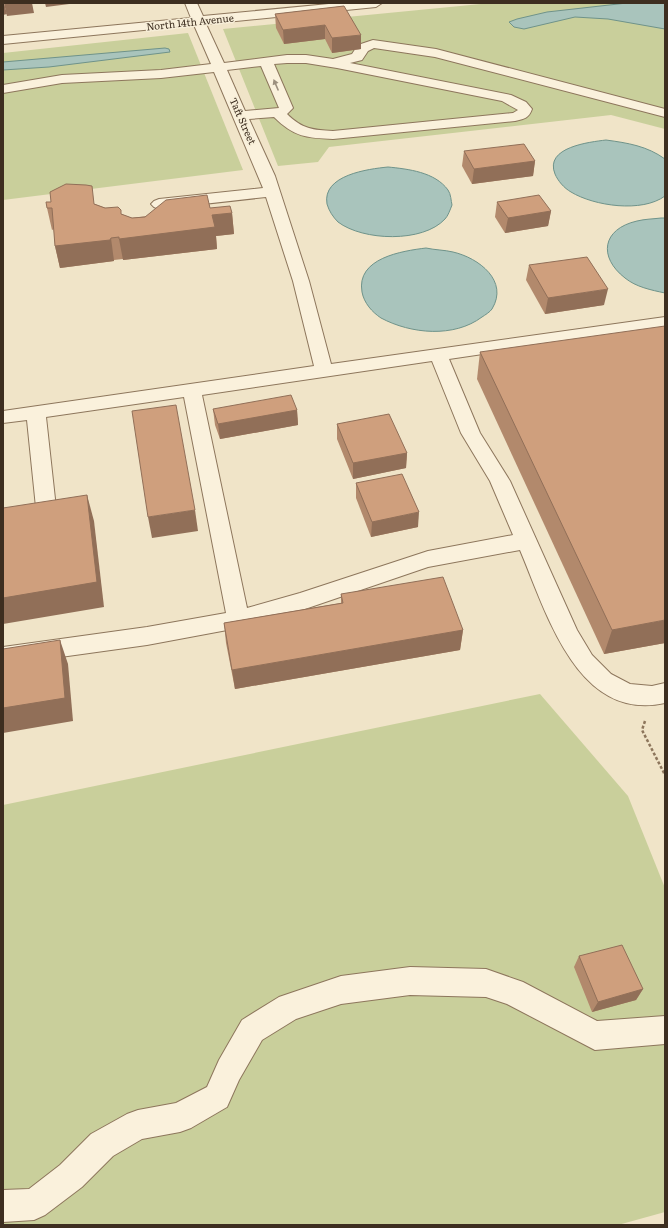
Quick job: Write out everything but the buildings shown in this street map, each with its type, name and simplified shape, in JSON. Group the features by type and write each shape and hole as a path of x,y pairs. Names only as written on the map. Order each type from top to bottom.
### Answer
{"street":[{"name":"Taft Street","path":"191,3 267,176 288,240 324,371"},
{"name":"North 14th Avenue","path":"3,40 376,3"},
{"path":"334,63 357,57 363,48 373,44 436,53 665,113"},
{"path":"3,89 62,79 161,74 266,61 306,59 334,63 506,98 521,105 525,109 523,114 515,117 332,135 312,134 292,127 282,111 266,61"},
{"path":"240,114 282,111"},
{"path":"158,204 272,192"},
{"path":"3,417 665,322"},
{"path":"438,355 471,433 500,481 567,634 584,662 603,681 627,693 659,694"},
{"path":"192,390 238,619"},
{"path":"36,412 47,517"},
{"path":"3,656 192,628 238,619 343,588 415,563 451,554 527,541"},
{"path":"3,1206 34,1204 71,1176 102,1145 138,1125 180,1117 217,1097 252,1030 290,1007 341,990 410,981 486,983 512,992 595,1036 665,1030"}],"path":[{"path":"659,694 642,730 665,775"}],"green space":[{"path":"491,3 665,3 665,129 611,115 329,147 318,162 278,166 223,29"},
{"path":"188,33 243,170 3,200 3,53"},
{"path":"540,694 628,796 665,888 665,1212 618,1225 3,1225 3,805"}],"water":[{"path":"627,3 665,3 665,29 608,19 575,17 524,29 514,27 509,22 547,12"},
{"path":"165,48 169,49 170,52 49,67 3,70 3,62"},
{"path":"606,140 644,148 665,159 665,196 644,205 618,206 592,201 581,197 571,192 560,182 555,174 553,165 556,158 562,152 590,142"},
{"path":"388,167 421,172 443,184 449,192 452,205 445,219 435,227 423,232 408,236 393,237 362,233 338,222 331,214 327,204 327,194 332,186 348,175"},
{"path":"665,218 665,293 644,288 629,281 616,270 608,253 608,245 611,237 617,230 625,225 637,221"},
{"path":"426,248 450,251 463,255 481,265 489,272 497,289 496,299 492,309 471,324 446,331 406,328 381,318 375,313 369,307 362,292 362,280 366,271 373,264 383,258 405,251"}]}
